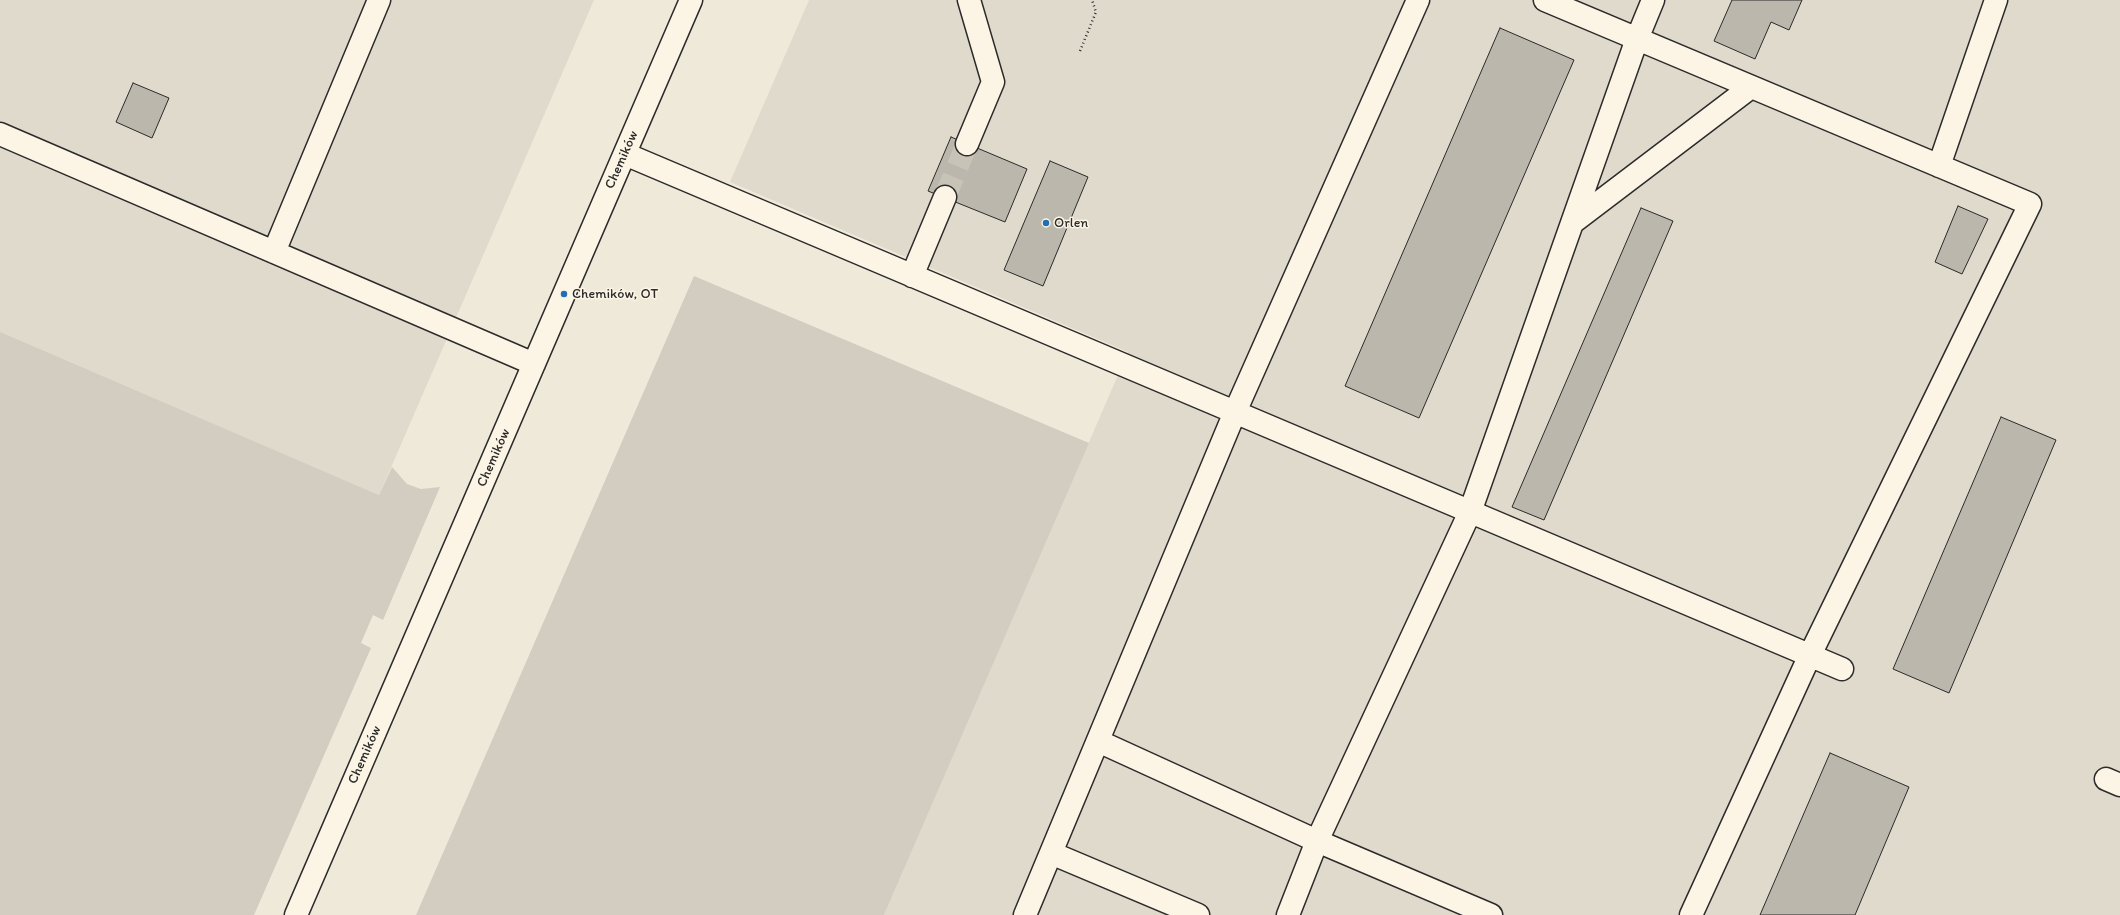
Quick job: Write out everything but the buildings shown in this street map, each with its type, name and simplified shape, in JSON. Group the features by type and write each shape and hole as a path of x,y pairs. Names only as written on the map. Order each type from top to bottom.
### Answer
{"street":[{"path":"274,252 379,0"},
{"name":"Chemików","path":"296,915 691,0"},
{"path":"967,144 993,82 969,0"},
{"path":"1025,915 1236,412 1418,0"},
{"path":"1545,0 2030,204 1810,655 1691,915"},
{"path":"1288,915 1317,841 1470,512 1637,39 1653,0"},
{"path":"1939,166 1996,0"},
{"path":"1572,222 1751,87"},
{"path":"0,134 534,364"},
{"path":"625,154 1842,669"},
{"path":"912,276 945,197"},
{"path":"1098,741 1317,841 1492,915"},
{"path":"1051,853 1198,915"}],"path":[{"path":"1080,51 1096,12 1092,0"}],"shaded area":[{"path":"0,0 594,0 379,495 0,333"},
{"path":"809,0 2120,0 2120,915 884,915 1128,352 730,182"},
{"path":"694,276 1089,443 884,915 416,915"},
{"path":"0,332 379,495 392,467 407,484 421,489 440,487 383,620 373,615 361,643 371,648 254,915 0,915"}],"tunnel":[{"path":"945,197 967,144"}],"place":[{"name":"Orlen","path":"1046,223"},
{"name":"Chemików, OT","path":"564,294"}]}
